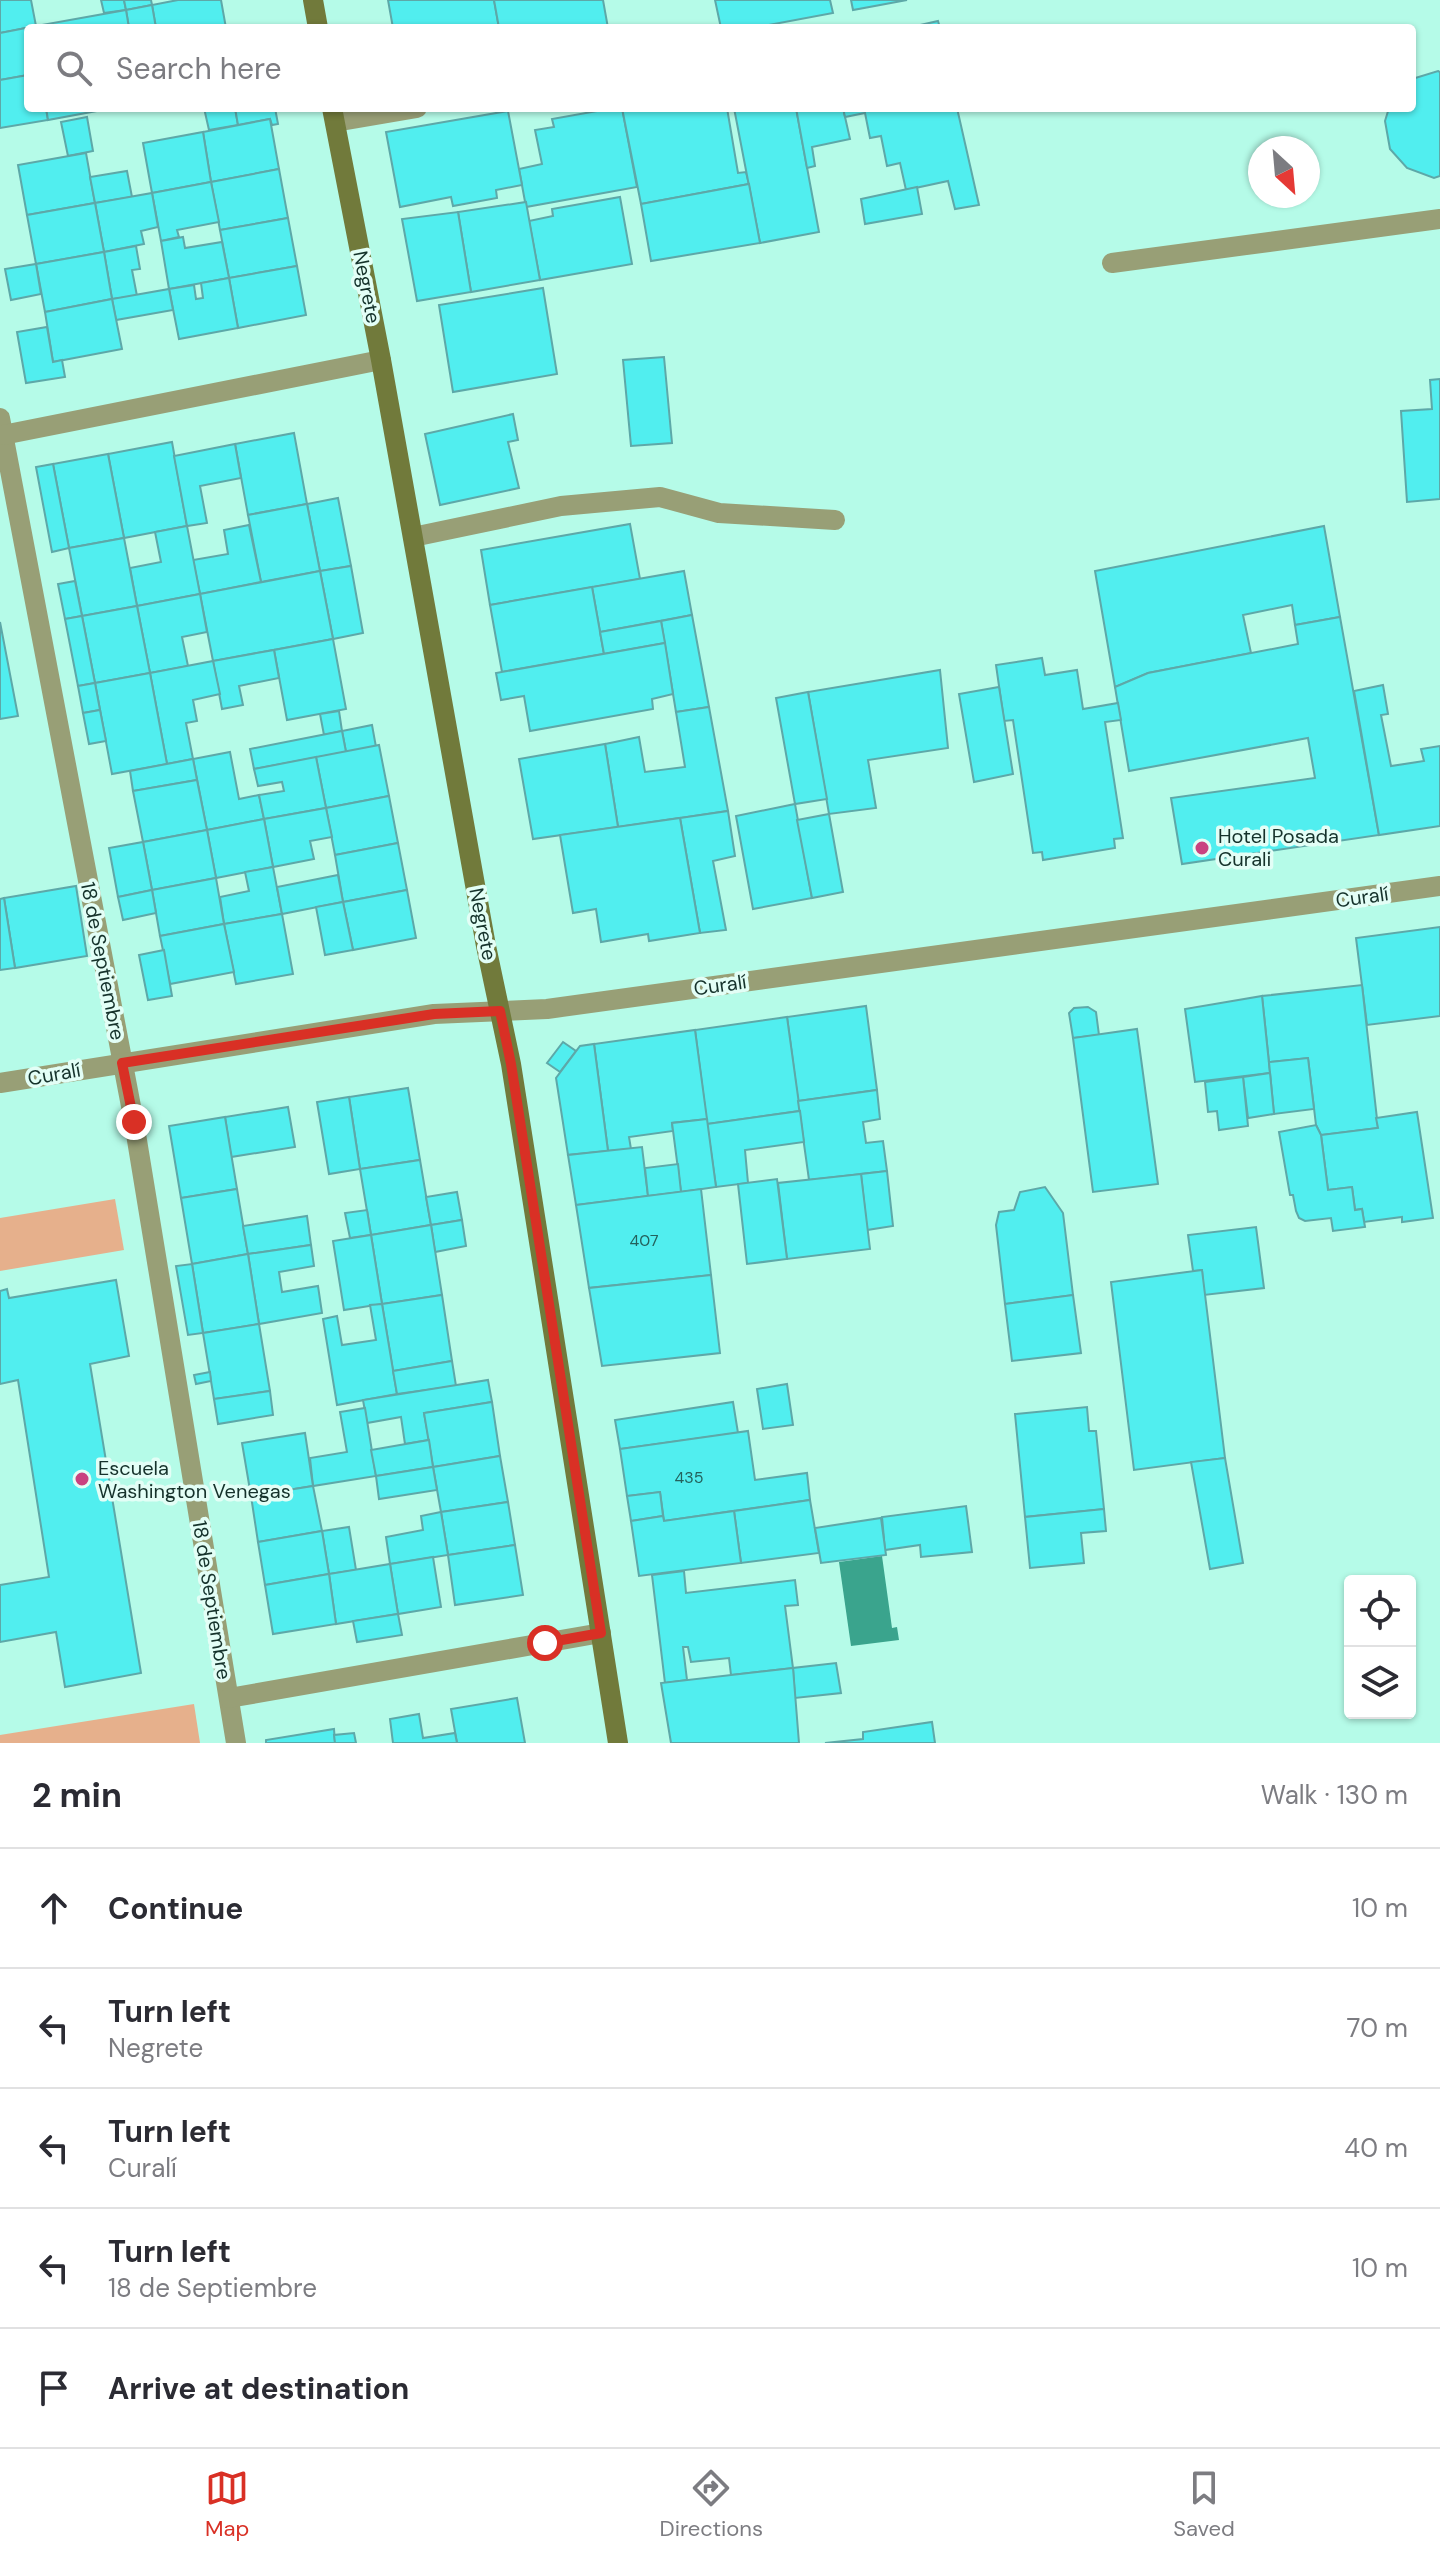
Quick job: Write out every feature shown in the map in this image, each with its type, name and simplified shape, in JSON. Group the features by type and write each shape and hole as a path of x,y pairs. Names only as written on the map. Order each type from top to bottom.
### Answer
{"main road":[{"path":"313,0 317,24"},
{"name":"Negrete","path":"334,115 511,1064 618,1743"}],"street":[{"path":"334,115 370,112"},
{"path":"1112,263 1440,219"},
{"path":"2,426 381,360"},
{"name":"18 de Septiembre","path":"2,426 134,1122 236,1743"},
{"path":"413,537 561,506 660,497 719,513 835,520"},
{"name":"Curalí","path":"0,1083 434,1014 563,1007 1440,886"},
{"path":"229,1698 601,1633"}],"shaded area":[{"path":"115,1199 124,1250 0,1271 0,1218"},
{"path":"882,1556 892,1628 897,1627 899,1640 851,1646 839,1562"},
{"path":"194,1704 200,1743 0,1743 0,1735"}],"building":[{"path":"0,0 31,0 36,24 24,24 24,28 0,33"},
{"path":"101,0 124,0 126,10 104,13"},
{"path":"124,0 151,0 152,5 126,10"},
{"path":"178,0 221,0 225,24 155,24 152,5"},
{"path":"388,0 494,0 498,24 392,24"},
{"path":"494,0 603,0 607,24 498,24"},
{"path":"715,0 830,0 833,13 774,24 720,24"},
{"path":"851,0 907,0 853,10"},
{"path":"152,5 155,24 128,24 126,10"},
{"path":"126,10 128,24 47,24"},
{"path":"24,28 24,76 0,80 0,33"},
{"path":"1440,72 1440,176 1434,178 1407,168 1390,149 1385,121 1388,112 1416,112 1416,78"},
{"path":"24,76 24,112 47,112 48,120 0,128 0,80"},
{"path":"47,112 91,112 48,120"},
{"path":"205,112 236,112 238,125 209,130"},
{"path":"236,112 276,112 278,124 272,125 270,119 238,125"},
{"path":"508,112 522,185 496,190 497,198 453,206 451,197 400,207 386,132"},
{"path":"591,112 623,112 637,187 526,207 519,169 542,164 535,130 554,127 552,119"},
{"path":"623,112 728,112 738,173 746,172 749,184 641,204"},
{"path":"735,112 797,112 819,232 760,243"},
{"path":"797,112 844,112 850,139 812,147 815,166 807,168"},
{"path":"844,112 958,112 979,205 955,209 948,181 906,190 900,163 887,166 881,136 870,138 865,113 845,117"},
{"path":"87,117 93,151 68,156 61,122"},
{"path":"270,119 279,169 211,182 203,132"},
{"path":"203,132 211,182 152,193 143,143"},
{"path":"86,153 95,203 27,215 18,165"},
{"path":"279,169 288,218 220,230 211,182"},
{"path":"127,171 132,197 95,203 90,177"},
{"path":"211,182 219,222 177,230 179,237 161,241 152,193"},
{"path":"749,184 760,243 651,261 641,204"},
{"path":"917,187 922,214 865,224 861,199"},
{"path":"152,193 158,227 141,231 144,244 104,252 95,203"},
{"path":"620,197 632,264 540,280 529,221 553,216 552,209"},
{"path":"526,202 540,280 471,292 458,212"},
{"path":"95,203 104,252 36,264 27,215"},
{"path":"458,212 471,292 417,301 402,219"},
{"path":"288,218 297,266 229,278 220,230"},
{"path":"183,237 185,248 222,242 229,278 169,289 161,241"},
{"path":"136,246 140,269 132,270 137,296 112,299 104,252"},
{"path":"104,252 112,299 45,312 36,264"},
{"path":"36,264 41,294 11,300 5,269"},
{"path":"297,266 306,315 238,328 229,278"},
{"path":"229,278 238,328 179,339 169,289 194,285 196,299 203,298 201,283"},
{"path":"543,288 557,374 453,392 439,305"},
{"path":"169,289 173,310 116,320 112,299"},
{"path":"112,299 122,349 53,362 45,312"},
{"path":"47,327 53,362 62,360 65,377 26,383 17,332"},
{"path":"664,357 672,443 631,446 623,360"},
{"path":"1440,379 1440,499 1407,502 1401,411 1432,409 1430,380"},
{"path":"513,414 518,440 508,442 519,488 440,505 425,434"},
{"path":"294,433 307,504 248,515 235,444"},
{"path":"172,442 187,526 124,538 108,454"},
{"path":"235,444 241,478 200,486 207,523 187,526 174,456"},
{"path":"108,454 124,538 69,548 53,464"},
{"path":"53,464 69,548 52,552 36,467"},
{"path":"338,498 351,566 320,571 307,504"},
{"path":"307,504 320,571 261,582 248,515"},
{"path":"630,524 640,579 490,605 481,550"},
{"path":"249,525 261,582 200,594 193,560 228,554 224,530"},
{"path":"187,526 200,594 137,606 130,568 161,562 155,532"},
{"path":"1324,526 1340,617 1295,625 1292,605 1243,615 1251,653 1148,673 1115,687 1095,571"},
{"path":"124,538 137,606 82,616 69,548"},
{"path":"351,566 363,633 333,639 320,571"},
{"path":"320,571 333,639 213,661 200,594"},
{"path":"684,571 692,615 600,632 592,587"},
{"path":"75,581 82,616 65,619 58,584"},
{"path":"592,587 604,654 502,672 490,605"},
{"path":"200,594 207,632 182,637 188,666 150,673 137,606"},
{"path":"137,606 150,673 95,683 82,616"},
{"path":"692,615 709,707 676,712 661,621"},
{"path":"82,616 95,683 78,686 65,619"},
{"path":"1340,617 1379,835 1182,864 1171,798 1315,778 1308,738 1129,771 1115,687 1148,673 1298,644 1295,625"},
{"path":"661,621 665,643 604,654 600,632"},
{"path":"0,622 18,716 0,719"},
{"path":"333,639 346,709 287,720 274,650"},
{"path":"665,643 673,694 652,699 653,709 530,731 524,696 501,700 496,673"},
{"path":"274,650 279,678 239,686 243,705 222,709 213,661"},
{"path":"1042,658 1045,675 1077,670 1083,709 1118,703 1121,720 1105,722 1123,838 1114,839 1115,848 1043,860 1042,852 1033,853 1013,720 1004,721 996,665"},
{"path":"213,661 220,694 193,700 197,721 186,723 193,759 167,764 150,673"},
{"path":"940,670 948,748 868,760 876,808 829,814 808,692"},
{"path":"150,673 167,764 112,774 95,683"},
{"path":"95,683 100,710 83,713 78,686"},
{"path":"1383,685 1388,714 1381,715 1391,766 1424,761 1421,749 1440,746 1440,826 1379,835 1354,691"},
{"path":"999,687 1013,774 974,782 959,694"},
{"path":"808,692 827,799 795,804 776,698"},
{"path":"709,707 728,811 618,827 605,744 639,737 645,772 685,767 676,712"},
{"path":"100,710 106,741 89,744 83,713"},
{"path":"339,711 342,731 324,735 320,714"},
{"path":"372,725 376,747 346,752 342,731"},
{"path":"342,731 346,752 254,769 250,749"},
{"path":"605,744 618,827 533,839 519,759"},
{"path":"379,745 389,796 326,808 316,757"},
{"path":"230,752 239,799 259,795 264,819 207,830 193,759"},
{"path":"316,757 326,808 264,819 259,795 284,791 282,782 258,786 254,769"},
{"path":"193,759 197,780 133,791 130,771"},
{"path":"197,780 207,830 143,842 133,791"},
{"path":"389,796 398,843 335,855 326,808"},
{"path":"795,804 812,898 753,909 736,816"},
{"path":"326,808 332,837 310,841 314,859 273,867 264,819"},
{"path":"728,811 735,856 713,861 726,930 700,933 680,818"},
{"path":"829,814 843,892 812,898 797,820"},
{"path":"680,818 700,933 649,941 648,934 601,942 596,909 573,913 560,835"},
{"path":"264,819 273,867 216,878 207,830"},
{"path":"207,830 216,878 152,890 143,842"},
{"path":"143,842 152,890 118,897 109,848"},
{"path":"398,843 407,890 343,902 335,855"},
{"path":"273,867 282,914 224,924 220,897 249,891 245,872"},
{"path":"338,875 343,902 282,914 277,887"},
{"path":"216,878 224,924 160,936 152,890"},
{"path":"76,886 87,956 15,968 4,898"},
{"path":"152,890 156,913 123,920 118,897"},
{"path":"407,890 416,938 353,950 343,902"},
{"path":"4,898 15,968 0,970 0,899"},
{"path":"343,902 353,950 325,955 316,907"},
{"path":"282,914 293,974 236,984 224,924"},
{"path":"224,924 234,972 170,984 160,936"},
{"path":"1440,927 1440,1016 1367,1025 1356,938"},
{"path":"164,950 172,996 148,1000 139,955"},
{"path":"1362,985 1378,1128 1321,1135 1316,1125 1308,1058 1269,1062 1262,996"},
{"path":"1262,996 1270,1073 1195,1082 1185,1009"},
{"path":"866,1006 877,1090 798,1101 787,1017"},
{"path":"1088,1007 1096,1012 1099,1035 1073,1038 1069,1013 1074,1008"},
{"path":"787,1017 800,1111 707,1124 695,1030"},
{"path":"1137,1029 1158,1184 1093,1192 1073,1038"},
{"path":"695,1030 707,1119 672,1123 673,1131 629,1137 631,1149 608,1151 594,1044"},
{"path":"563,1042 576,1051 560,1072 547,1063"},
{"path":"594,1044 608,1151 568,1155 556,1078 580,1046"},
{"path":"1308,1058 1314,1109 1274,1114 1269,1062"},
{"path":"1270,1073 1274,1114 1248,1118 1243,1077"},
{"path":"1243,1077 1248,1126 1219,1130 1217,1111 1208,1112 1205,1082"},
{"path":"408,1088 420,1160 360,1169 349,1097"},
{"path":"877,1090 880,1119 863,1122 866,1143 883,1141 887,1171 809,1180 798,1101"},
{"path":"349,1097 360,1169 329,1174 317,1102"},
{"path":"288,1107 295,1147 231,1157 225,1117"},
{"path":"800,1111 804,1142 745,1150 748,1183 716,1187 707,1124"},
{"path":"1417,1112 1433,1218 1402,1222 1402,1217 1364,1222 1362,1209 1355,1210 1352,1187 1328,1190 1321,1135 1378,1128 1376,1118"},
{"path":"225,1117 237,1189 181,1198 169,1126"},
{"path":"707,1119 716,1187 681,1192 672,1123"},
{"path":"1316,1125 1321,1135 1328,1190 1352,1187 1355,1210 1362,1209 1365,1227 1333,1231 1331,1218 1305,1221 1299,1218 1293,1195 1290,1195 1279,1132"},
{"path":"642,1147 648,1196 576,1205 568,1155"},
{"path":"420,1160 431,1225 371,1235 360,1169"},
{"path":"678,1164 681,1192 648,1196 645,1168"},
{"path":"887,1171 893,1226 867,1230 861,1174"},
{"path":"861,1174 870,1249 787,1259 778,1183"},
{"path":"777,1179 787,1259 747,1264 738,1184"},
{"path":"1045,1187 1063,1213 1073,1295 1005,1304 996,1225 999,1212 1014,1210 1020,1192"},
{"path":"237,1189 248,1254 192,1264 181,1198"},
{"path":"701,1189 711,1275 589,1288 576,1205"},
{"path":"457,1192 462,1220 431,1225 426,1197"},
{"path":"367,1210 371,1235 350,1238 345,1213"},
{"path":"307,1216 311,1245 248,1254 243,1226"},
{"path":"462,1220 466,1246 435,1252 431,1225"},
{"path":"431,1225 442,1295 382,1304 371,1235"},
{"path":"1256,1227 1264,1288 1204,1295 1202,1270 1193,1271 1188,1235"},
{"path":"371,1235 382,1304 344,1310 333,1241"},
{"path":"311,1245 314,1266 279,1272 282,1292 318,1286 322,1313 259,1324 248,1254"},
{"path":"248,1254 259,1324 203,1333 192,1264"},
{"path":"192,1264 203,1333 188,1335 176,1266"},
{"path":"1202,1270 1225,1458 1134,1470 1111,1282"},
{"path":"711,1275 720,1353 602,1366 589,1288"},
{"path":"116,1280 129,1356 90,1364 141,1673 65,1687 56,1632 0,1642 0,1585 49,1577 18,1380 0,1384 0,1291 7,1289 9,1298"},
{"path":"442,1295 452,1361 393,1371 382,1304"},
{"path":"1073,1295 1081,1353 1012,1361 1005,1304"},
{"path":"382,1304 397,1394 337,1405 323,1319 337,1316 342,1345 376,1340 370,1305"},
{"path":"259,1324 270,1391 214,1399 203,1333"},
{"path":"452,1361 456,1386 397,1394 393,1371"},
{"path":"210,1372 211,1381 196,1384 194,1375"},
{"path":"488,1380 492,1402 424,1413 429,1440 405,1444 401,1417 367,1423 363,1400"},
{"path":"787,1384 793,1425 763,1429 757,1389"},
{"path":"270,1391 273,1415 218,1424 214,1399"},
{"path":"492,1402 500,1456 433,1467 424,1413"},
{"path":"733,1402 738,1433 620,1449 615,1420"},
{"path":"1087,1407 1089,1431 1096,1431 1104,1509 1025,1517 1015,1414"},
{"path":"365,1408 376,1476 313,1486 310,1458 347,1452 340,1412"},
{"path":"748,1431 755,1480 807,1473 810,1500 664,1521 660,1492 627,1496 620,1449"},
{"path":"305,1433 313,1486 251,1496 242,1443"},
{"path":"429,1440 433,1467 376,1476 371,1450"},
{"path":"500,1456 508,1502 441,1512 433,1467"},
{"path":"1225,1458 1243,1563 1210,1569 1191,1462"},
{"path":"433,1467 437,1490 379,1499 376,1476"},
{"path":"313,1486 322,1531 258,1542 251,1496"},
{"path":"660,1492 663,1516 631,1521 627,1496"},
{"path":"810,1500 819,1553 741,1563 734,1511"},
{"path":"508,1502 515,1545 448,1555 441,1512"},
{"path":"966,1506 972,1552 921,1557 920,1545 885,1550 882,1517"},
{"path":"1104,1509 1106,1531 1081,1533 1084,1563 1030,1568 1025,1517"},
{"path":"734,1511 741,1563 639,1576 631,1521 663,1516 664,1521"},
{"path":"441,1512 448,1555 390,1564 386,1537 423,1530 421,1516"},
{"path":"881,1518 886,1555 821,1563 815,1528"},
{"path":"349,1527 356,1570 329,1574 322,1531"},
{"path":"322,1531 329,1574 265,1585 258,1542"},
{"path":"515,1545 523,1595 455,1605 448,1555"},
{"path":"433,1557 441,1607 398,1614 390,1564"},
{"path":"390,1564 398,1614 336,1624 329,1574"},
{"path":"684,1571 686,1593 795,1580 798,1605 785,1606 793,1668 731,1675 729,1658 691,1662 688,1647 683,1647 687,1680 665,1683 652,1575"},
{"path":"329,1574 336,1624 273,1634 265,1585"},
{"path":"398,1614 402,1635 357,1642 353,1621"},
{"path":"836,1663 841,1693 795,1698 793,1668"},
{"path":"793,1668 799,1743 671,1743 661,1683"},
{"path":"517,1698 525,1743 457,1743 451,1709"},
{"path":"419,1714 423,1738 455,1733 457,1743 393,1743 390,1719"},
{"path":"932,1722 935,1743 825,1743 863,1739 863,1732"},
{"path":"334,1729 335,1743 266,1743 266,1740"},
{"path":"354,1733 356,1743 335,1743 334,1735"}],"place":[{"name":"Hotel Posada Curali","path":"1202,848"},
{"name":"Escuela Washington Venegas","path":"82,1479"}],"route":[{"path":"134,1122 122,1063 434,1014 500,1011 601,1633 545,1643"}]}
